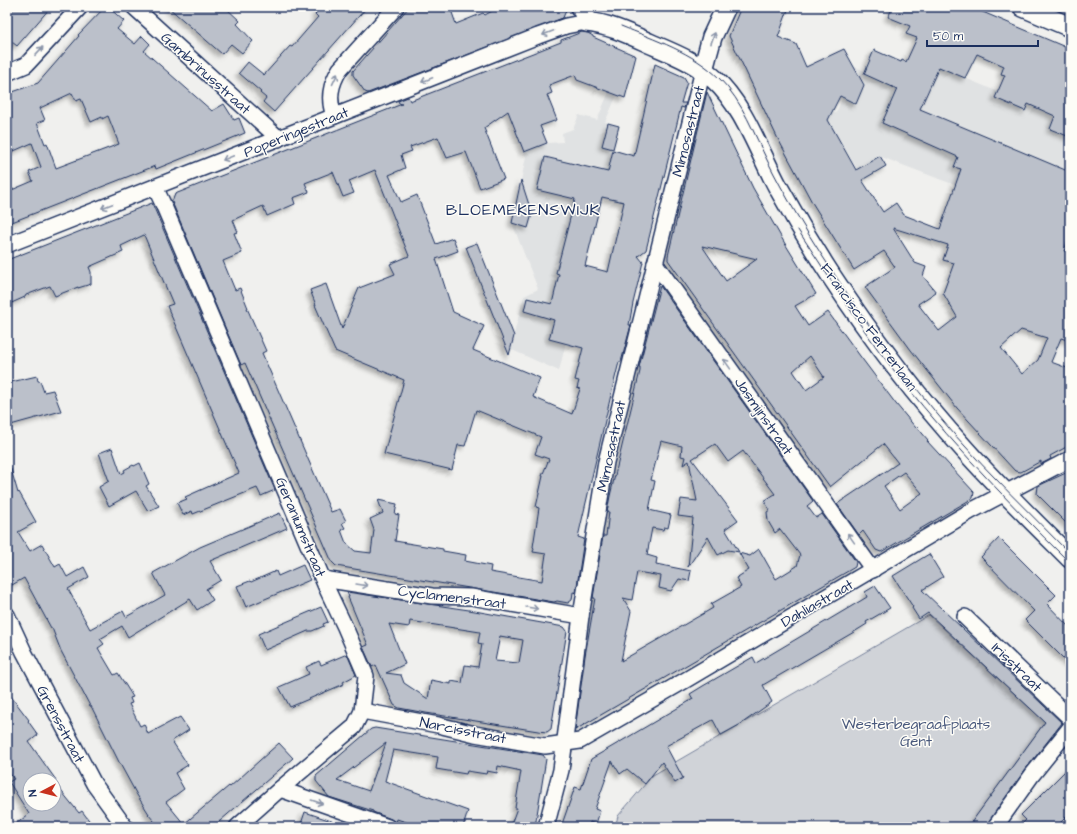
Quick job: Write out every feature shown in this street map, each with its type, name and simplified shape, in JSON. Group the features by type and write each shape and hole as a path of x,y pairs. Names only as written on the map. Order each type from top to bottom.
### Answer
{"street":[{"path":"7,73 26,64 80,7"},
{"name":"Gambrinusstraat","path":"134,7 278,139"},
{"path":"334,116 331,108 330,96 331,87 336,76 340,69 396,7"},
{"path":"703,70 712,37 726,7"},
{"path":"1023,7 1070,27"},
{"name":"Poperingestraat","path":"7,245 562,27 583,15"},
{"name":"Francisco Ferrerlaan","path":"583,15 685,59 703,70 723,88 739,110 778,188 804,234 882,350 942,424 1005,493 1070,558"},
{"name":"Mimosastraat","path":"546,827 561,770 581,616 606,462 703,70"},
{"name":"Geraniumstraat","path":"155,187 366,676 362,711 354,727 237,827"},
{"name":"Jasmijnstraat","path":"655,263 873,570"},
{"name":"Dahliastraat","path":"564,743 580,741 971,511 1070,459"},
{"name":"Cyclamenstraat","path":"323,579 432,596 471,598 581,616"},
{"name":"Grensstraat","path":"7,614 24,652 94,784 125,827"},
{"name":"Irisstraat","path":"964,617 1070,718"},
{"name":"Narcisstraat","path":"362,711 545,746 564,743"},
{"path":"995,827 1032,775 1070,728"},
{"path":"280,789 388,827"}],"shaded area":[{"path":"942,7 971,7 979,10 953,73 1070,122 1070,332 955,185 879,156 857,169 835,132 786,156 780,143 830,117 833,111 836,113 856,67 869,73 915,79"},
{"path":"626,52 635,55 605,122 619,126 559,371 510,349 524,296 538,289 512,223 526,157 524,152 547,143 563,142 562,133 573,129 579,115 597,120"}],"green space":[{"name":"Westerbegraafplaats Gent","path":"929,615 1045,722 969,827 615,827 618,816 653,775"}],"building":[{"path":"7,7 51,7 17,46 7,38"},
{"path":"105,7 108,7 124,21 117,29 135,44 142,36 150,44 144,51 212,111 224,104 234,120 239,118 245,133 156,169 155,166 7,224 7,192 33,181 29,172 41,167 32,143 7,154 7,94 38,83 79,36 78,35","holes":["72,93 76,101 81,99 91,122 108,116 119,144 56,168 47,143 45,144 37,123 45,120 40,108"]},
{"path":"168,7 225,7 240,21 237,24 253,41 242,53 231,44 222,54"},
{"path":"321,7 367,7 274,112 263,102 266,98 260,93 261,92 239,73 248,62 264,75 290,46 292,47 318,17 315,14"},
{"path":"409,7 450,7 456,24 483,13 485,15 499,7 567,7 563,18 368,93 365,92 353,75 353,71"},
{"path":"741,7 789,7 778,37 796,44 806,67 844,49 864,85 856,104 840,96 828,120 856,170 880,156 886,166 862,180 883,212 896,203 904,215 940,229 961,169 954,167 958,157 882,123 897,89 864,74 874,50 901,62 902,60 906,62 917,38 906,34 910,26 888,17 893,7 971,7 1070,49 1070,137 1050,129 1055,116 1028,104 1025,111 995,98 1005,75 1001,74 1004,66 977,54 965,78 939,67 920,109 1070,172 1070,233 1064,251 1070,253 1070,341 1061,338 1051,362 1070,369 1070,445 1050,456 1051,459 1041,464 1041,461 1021,472 1015,471 957,408 911,350 865,287 895,267 884,251 854,270 813,204 777,137 729,36","holes":["893,228 948,245 943,260 954,263 943,293 957,317 939,331 918,304 936,292 923,276 926,267 915,263","1021,330 1047,338 1038,360 1022,374 1001,348"]},
{"path":"582,32 588,33 593,37 636,56 625,98 577,80 575,75 549,85 552,93 547,95 557,120 540,126 547,143 524,152 508,111 484,128 504,179 480,188 466,152 447,158 438,137 410,147 412,151 401,155 405,168 389,175 401,202 417,195 436,244 453,238 458,251 436,259 453,312 484,326 473,350 540,378 533,397 572,414 580,389 577,388 579,381 575,380 583,348 549,339 554,320 524,311 527,298 552,304 559,274 556,273 575,199 537,190 545,157 608,172 613,150 634,156 655,64 684,77 687,82 681,103 686,103 684,108 681,107 646,250 638,256 643,262 633,303 629,325 631,325 614,382 578,537 584,539 576,593 573,592 572,600 568,603 557,601 554,602 336,566 332,562 245,363 241,365 172,202 175,194 402,104 398,101 408,97 410,101 561,42 561,40","holes":["375,170 409,256 390,264 395,274 359,288 342,329 326,284 310,290 315,305 335,351 404,380 384,454 452,470 458,445 465,446 476,410 541,437 535,454 549,459 542,476 536,507 539,508 533,552 546,554 542,581 490,572 491,566 465,561 466,555 443,551 443,549 395,541 399,515 395,514 397,504 378,500 383,513 370,519 374,530 371,553 355,551 346,543 341,530 345,528 342,523 346,521 340,509 331,512 262,353 266,351 240,288 235,290 223,261 242,253 234,233 238,232 233,220 263,206 267,216 295,204 293,198 309,192 305,183 333,172 343,197 354,193 349,181","602,197 624,202 608,272 585,266"]},
{"path":"707,92 753,188 816,294 795,306 808,326 828,312 896,404 928,440 927,441 974,492 973,498 881,552 876,550 863,531 859,535 837,504 898,463 883,444 830,487 668,260","holes":["702,246 757,259 726,281","810,356 824,377 806,390 793,371","904,472 922,493 900,509 884,486"]},
{"path":"608,123 619,126 613,149 602,146"},
{"path":"521,180 532,214 528,228 512,223"},
{"path":"152,203 275,490 261,496 257,488 193,514 192,511 183,515 177,503 187,499 185,497 239,473 167,306 173,304 144,235 121,246 123,252 89,267 91,272 91,284 78,287 55,296 50,286 26,295 25,297 7,305 7,260"},
{"path":"477,243 514,336 509,355 466,247"},
{"path":"660,286 813,501 807,506 816,518 822,514 856,562 855,567 575,730 595,598 593,598 603,536 606,536 609,512 607,512 640,371 639,367","holes":["661,441 682,446 681,456 685,457 683,465 689,461 697,501 681,499 678,516 693,518 688,567 708,537 718,555 728,550 739,552 725,529 738,520 692,459 715,444 728,462 743,451 775,494 764,501 770,510 767,512 768,521 775,533 780,529 800,555 797,566 776,579 759,549 750,556 739,553 749,570 736,578 741,587 711,604 713,608 621,661 631,611 623,598 632,600 637,572 661,576 659,588 671,591 679,579 689,581 691,571 656,564 657,558 647,555 652,528 663,530 664,527 668,528 671,515 649,510 655,481 651,480"]},
{"path":"37,376 44,392 53,390 61,411 7,426 7,383"},
{"path":"112,448 121,474 125,472 124,470 140,463 149,484 146,486 159,506 148,511 136,491 109,506 99,487 109,481 99,453"},
{"path":"7,466 10,466 18,493 19,492 36,522 18,532 30,551 42,544 55,567 60,564 67,577 84,567 89,577 68,589 90,629 123,611 126,617 165,595 153,573 200,547 280,513 287,528 210,561 221,580 206,589 213,600 197,610 190,599 128,637 122,626 100,639 104,644 98,648 114,675 118,673 133,697 130,698 132,703 129,704 140,726 144,724 148,734 180,717 189,730 172,741 188,765 175,773 184,789 166,802 184,824 229,786 230,787 279,743 293,758 213,827 159,827 148,814 61,651 52,628 24,578 12,585 7,575"},
{"path":"1070,471 1070,527 1037,494 1038,486"},
{"path":"999,538 1056,595 1047,604 1070,628 1070,665 1025,620 1034,611 981,557"},
{"path":"929,554 943,577 922,590 1062,723 1025,770 985,827 968,827 1045,722 928,613 919,619 893,576"},
{"path":"303,565 310,580 246,607 237,586 250,581 251,582 276,571 278,576"},
{"path":"875,586 890,608 866,622 867,624 854,632 763,685 772,702 741,724 721,735 713,720 666,746 683,778 675,783 662,762 645,784 627,769 620,774 612,761 595,809 600,811 596,824 590,822 589,827 561,827 575,787 581,789 591,759 693,699 690,694 703,686 753,657 756,663 867,597 865,592"},
{"path":"347,592 469,610 564,627 567,631 551,729 547,732 538,731 426,713 399,708 394,705 376,665 372,667 363,647 368,645","holes":["410,621 480,632 478,643 482,644 478,667 465,665 462,683 451,681 451,684 431,680 428,699 404,683 401,675 386,673 405,664 389,624 409,627","500,636 523,640 519,663 495,661"]},
{"path":"321,607 328,622 323,624 324,626 308,631 265,650 258,634"},
{"path":"347,654 356,675 343,682 344,684 290,707 279,687 309,674 306,667 319,661 321,665"},
{"path":"7,691 29,720 28,721 38,735 29,742 50,772 22,772 22,803 9,782 14,779 7,770"},
{"path":"375,728 543,755 546,759 535,827 510,827 517,808 515,808 521,771 498,766 497,773 487,771 486,774 467,771 466,774 436,769 438,757 393,750 385,781 468,811 463,827 420,827 397,819 396,823 391,819 373,811 329,797 316,781 316,776 371,729","holes":["386,743 369,791 337,780"]},
{"path":"1070,766 1070,813 1056,827 1019,827 1026,820 1021,815"},
{"path":"62,792 79,813 82,811 94,827 12,827 29,814 28,812 62,812"},
{"path":"305,812 343,825 343,827 300,827"}],"tram line":[{"path":"621,26 686,54 698,61 720,79 728,88 742,108 774,174 801,222 869,325 919,391 968,450 1070,554"},
{"path":"798,230 879,351 923,407 970,460 1070,563"}],"district":[{"name":"BLOEMEKENSWIJK","path":"523,209"}]}
